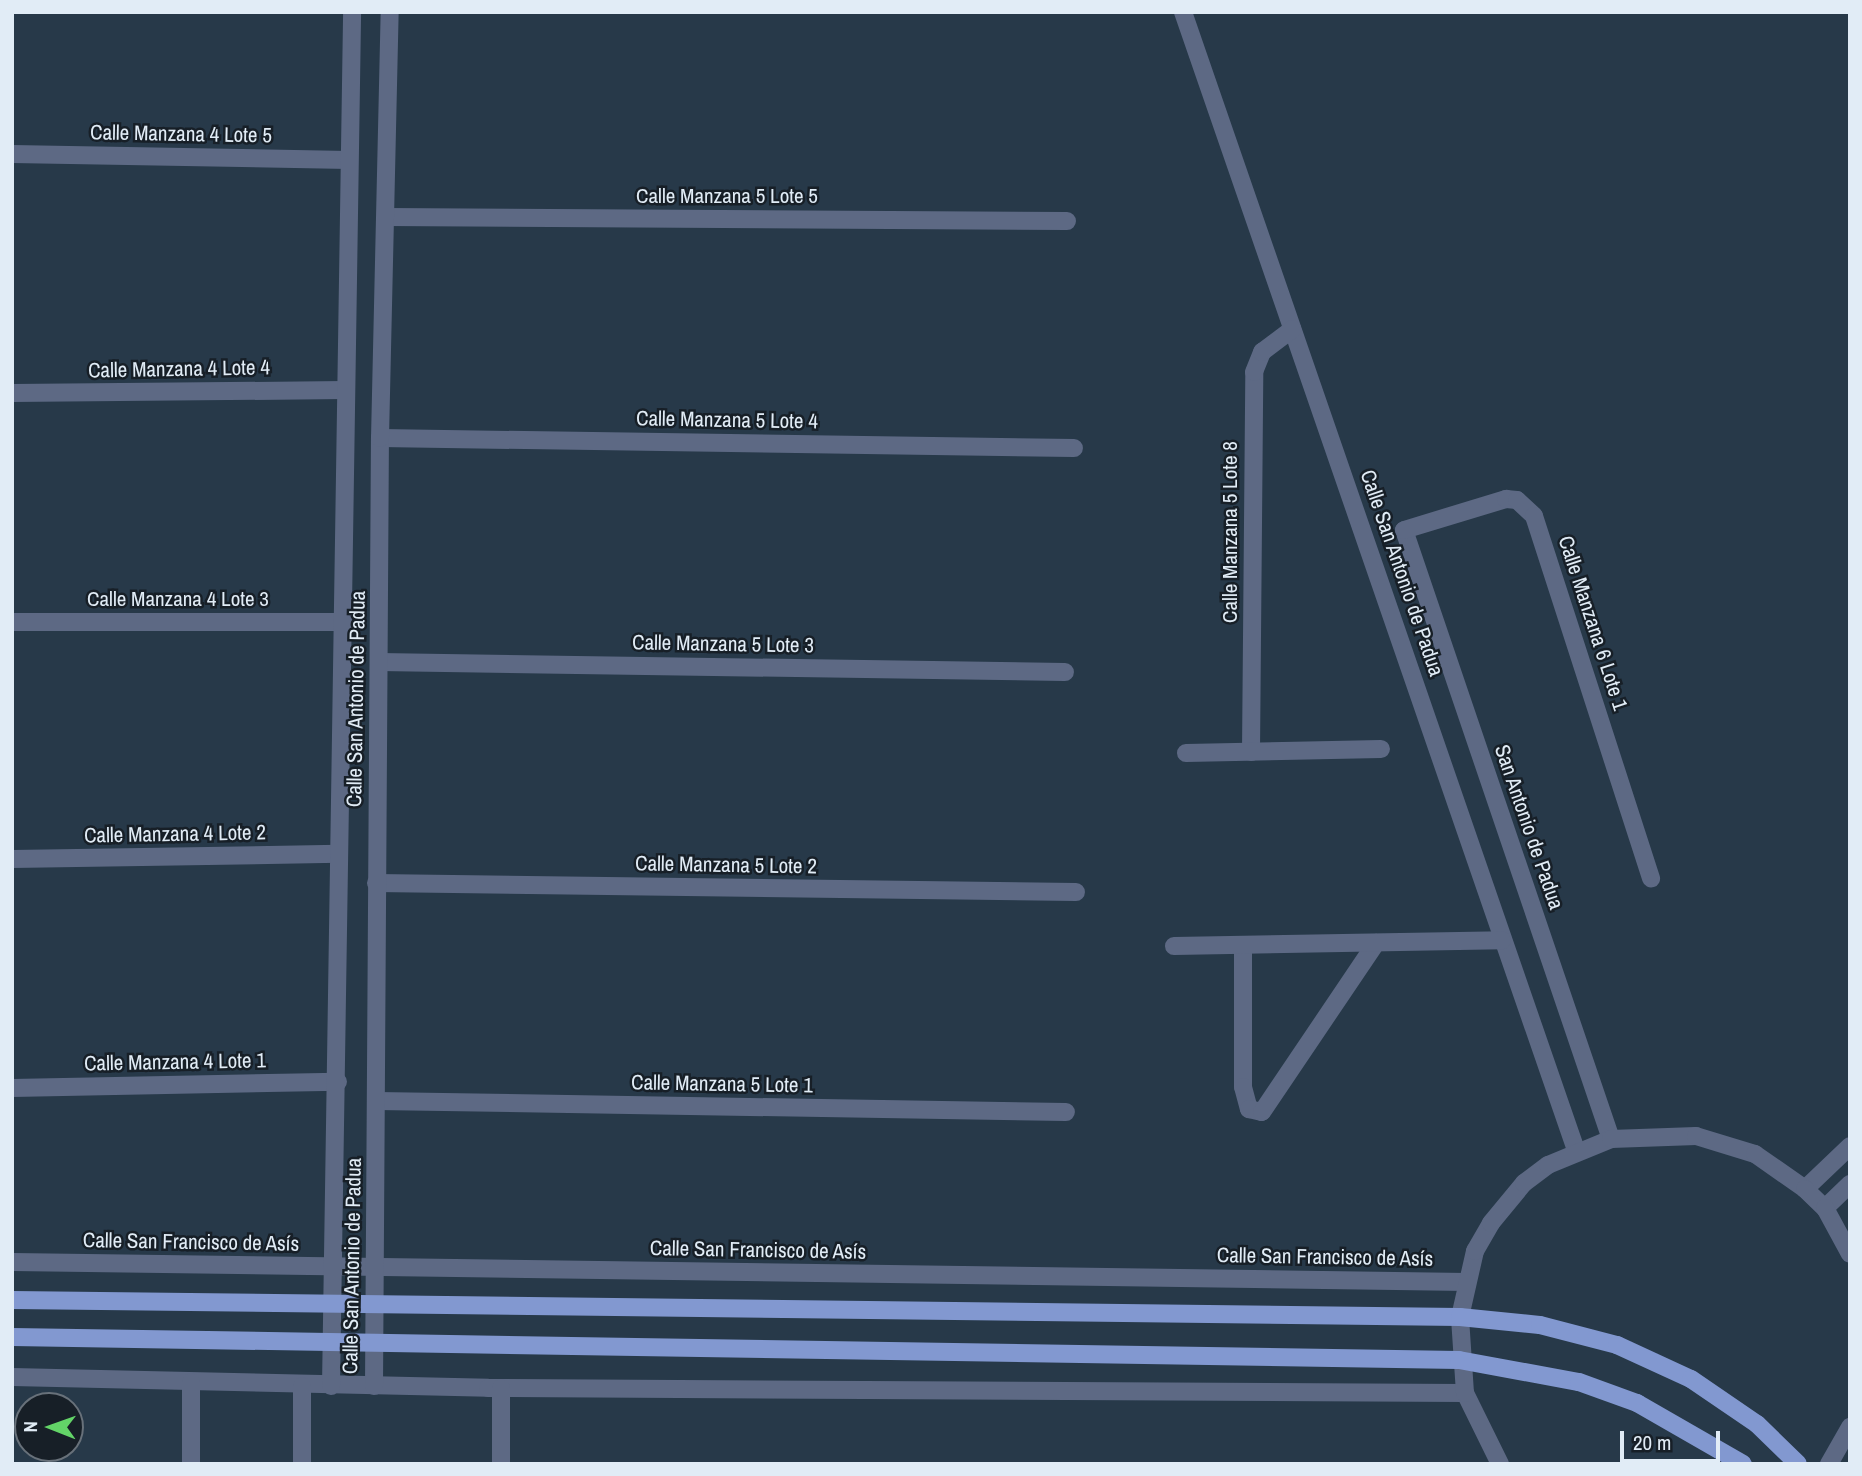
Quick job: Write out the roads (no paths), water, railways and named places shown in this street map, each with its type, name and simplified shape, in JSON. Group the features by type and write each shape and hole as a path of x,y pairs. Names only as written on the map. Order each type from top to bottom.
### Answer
{"main road":[{"path":"12,1300 334,1307 1460,1317 1540,1325 1618,1345 1691,1379 1757,1424 1798,1464"},
{"path":"12,1337 1459,1360 1591,1386 1692,1431 1743,1464"}],"street":[{"name":"Calle San Antonio de Padua","path":"331,1386 338,1082 352,12"},
{"name":"Calle San Antonio de Padua","path":"374,1387 380,438 390,12"},
{"name":"Calle San Antonio de Padua","path":"1183,12 1576,1150"},
{"name":"Calle Manzana 4 Lote 5","path":"12,154 349,160"},
{"name":"Calle Manzana 5 Lote 5","path":"386,217 1067,222"},
{"name":"Calle Manzana 5 Lote 8","path":"1251,752 1254,372 1262,352 1292,329"},
{"name":"Calle Manzana 4 Lote 4","path":"12,393 345,390"},
{"name":"Calle Manzana 5 Lote 4","path":"380,438 1074,448"},
{"name":"Calle Manzana 6 Lote 1","path":"1404,530 1506,499 1517,500 1534,516 1651,879"},
{"name":"San Antonio de Padua","path":"1404,530 1611,1139"},
{"name":"Calle Manzana 4 Lote 3","path":"12,622 343,622"},
{"name":"Calle Manzana 5 Lote 3","path":"379,662 1065,672"},
{"path":"1186,753 1381,749"},
{"name":"Calle Manzana 4 Lote 2","path":"12,859 339,854"},
{"name":"Calle Manzana 5 Lote 2","path":"376,883 1076,892"},
{"path":"1174,946 1502,940"},
{"path":"1243,945 1243,1087 1249,1109 1262,1112 1376,943"},
{"name":"Calle Manzana 4 Lote 1","path":"12,1088 338,1082"},
{"name":"Calle Manzana 5 Lote 1","path":"377,1101 1066,1112"},
{"path":"1500,1464 1465,1393 1459,1360 1460,1317 1467,1282 1475,1251 1505,1202 1524,1183 1576,1150 1611,1139 1696,1136 1755,1154 1805,1189 1825,1208 1850,1254"},
{"path":"1805,1189 1850,1146"},
{"path":"1825,1208 1850,1184"},
{"name":"Calle San Francisco de Asís","path":"12,1262 1467,1282"},
{"path":"12,1377 374,1387 1465,1393"},
{"path":"191,1382 191,1464"},
{"path":"302,1386 302,1464"},
{"path":"501,1388 501,1464"},
{"path":"1829,1464 1846,1450 1850,1427"}]}
